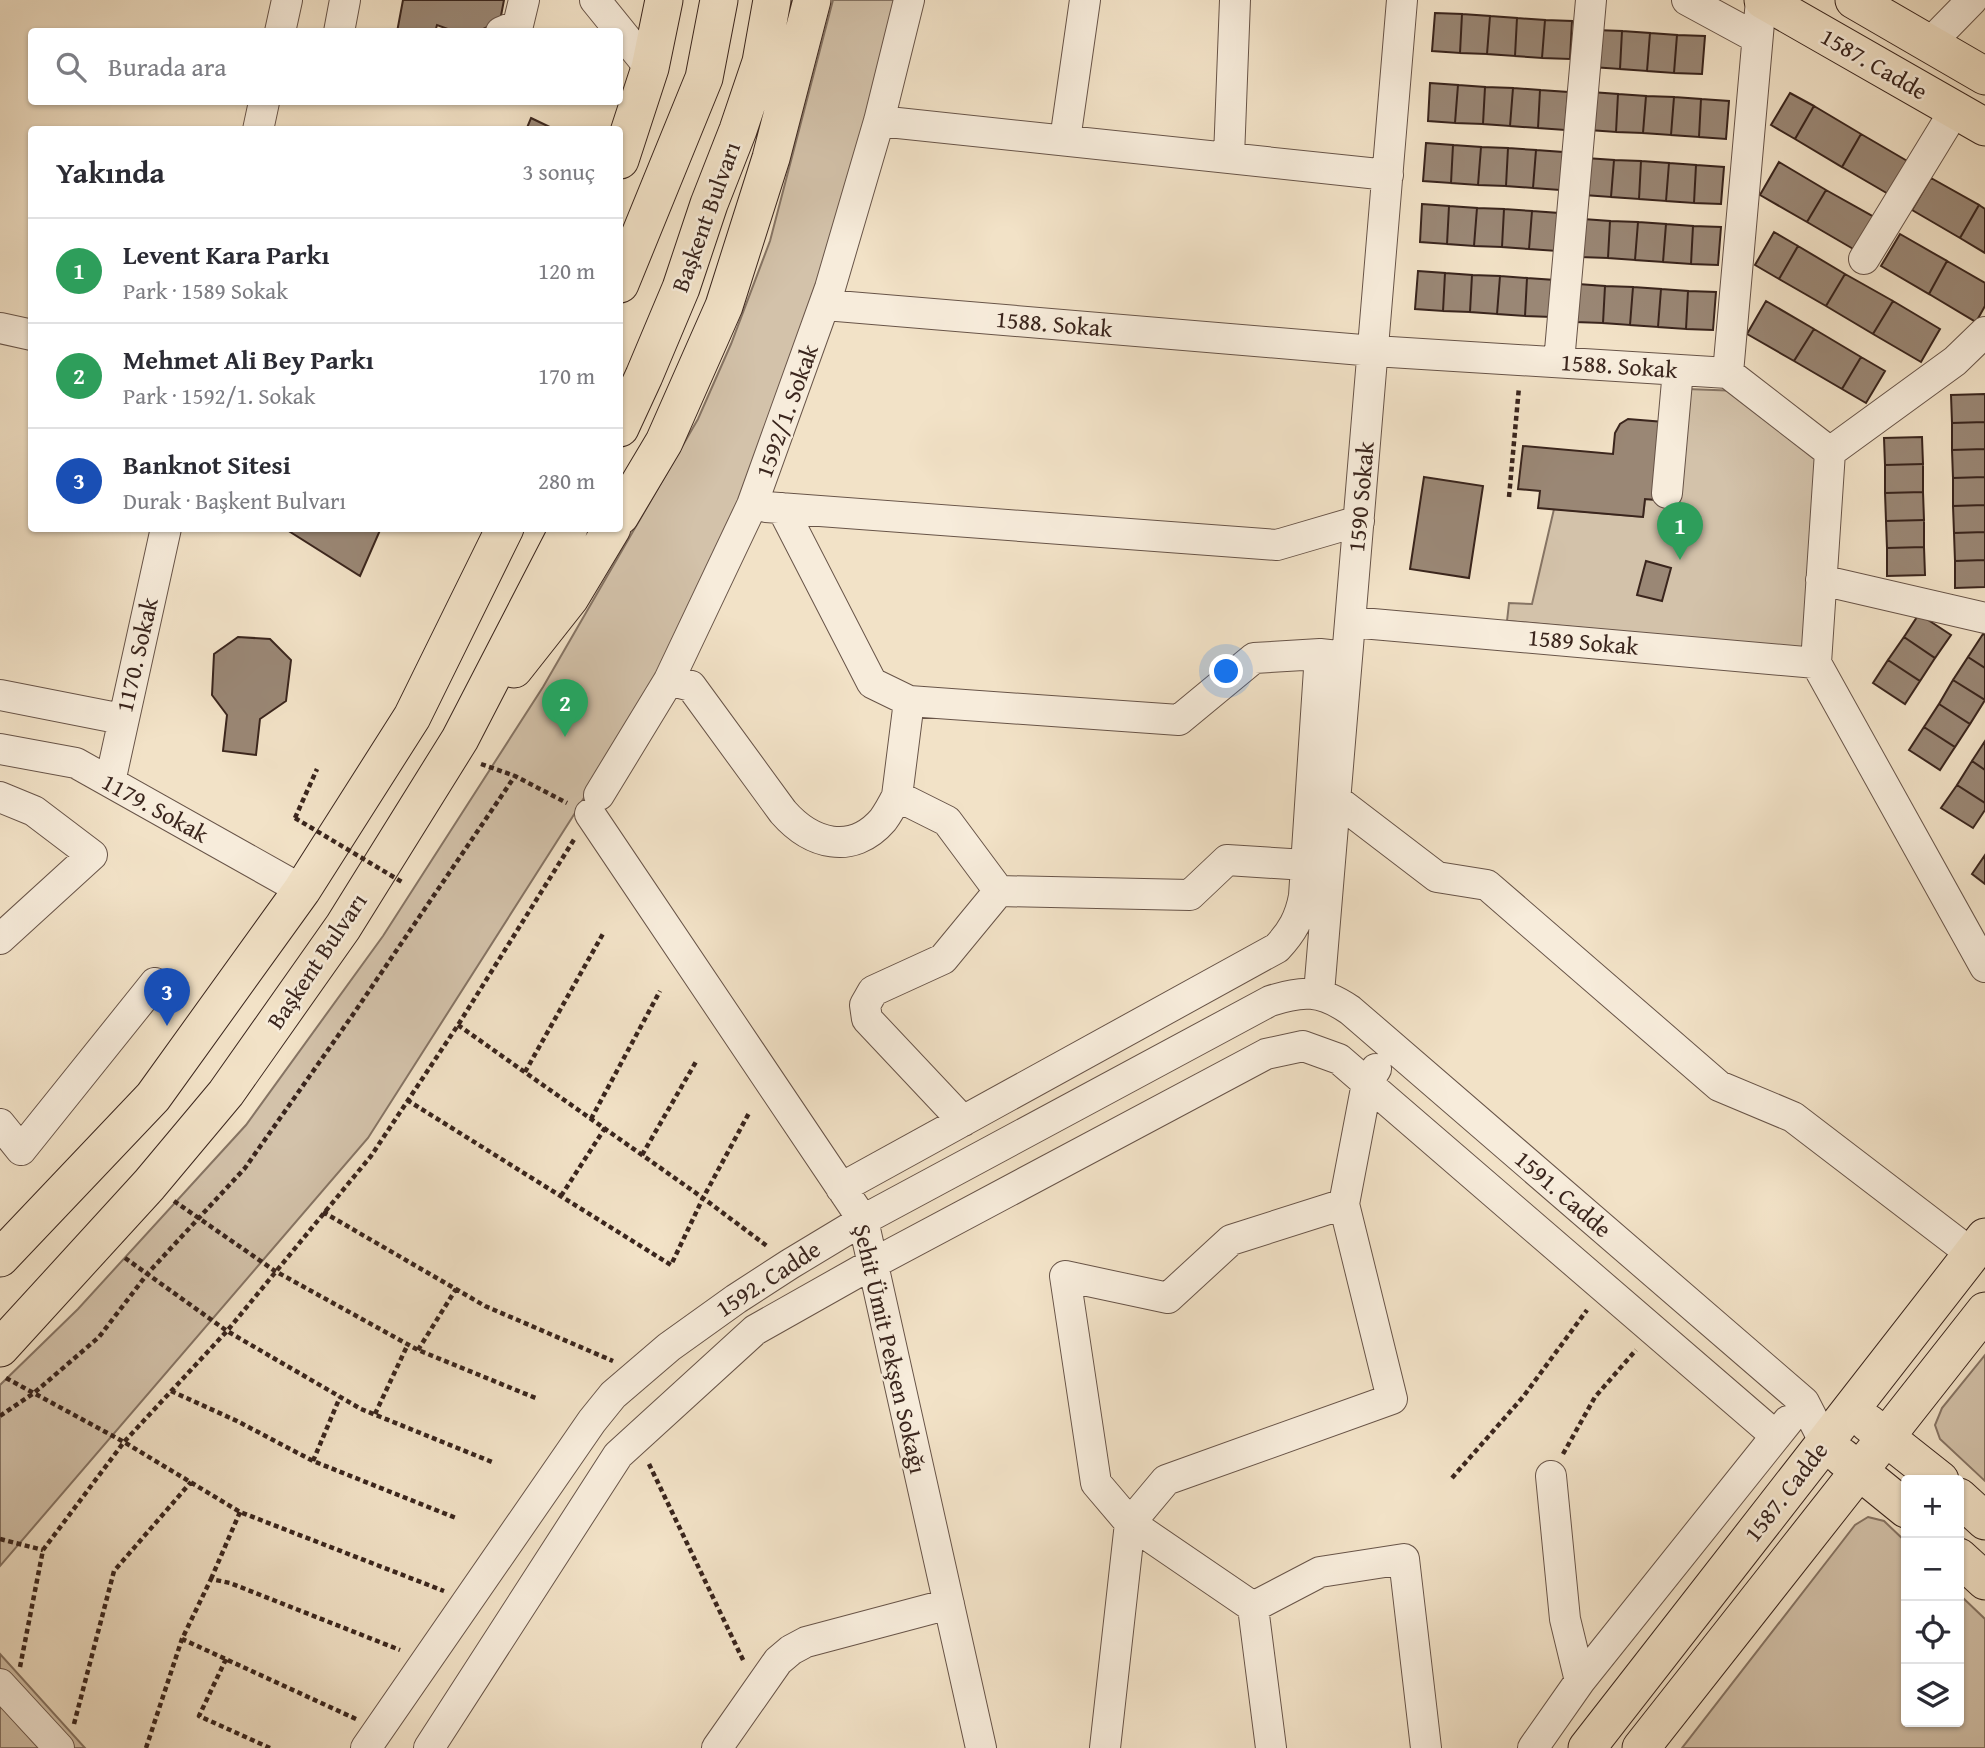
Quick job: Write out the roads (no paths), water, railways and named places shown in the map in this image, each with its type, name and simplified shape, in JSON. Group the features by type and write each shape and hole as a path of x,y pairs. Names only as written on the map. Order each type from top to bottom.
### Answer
{"main road":[{"path":"623,151 650,68 664,0"},
{"path":"623,277 704,78 719,0"},
{"name":"Başkent Bulvarı","path":"623,422 681,288 761,62 772,0"},
{"path":"623,511 663,442 724,306 771,158 812,0"},
{"name":"1587. Cadde","path":"1762,0 1970,119"},
{"name":"1587. Cadde","path":"1872,4 1929,44 1985,76"},
{"path":"412,717 479,532"},
{"path":"0,1258 153,1097 302,890 412,717 503,532"},
{"name":"Başkent Bulvarı","path":"0,1348 149,1185 226,1093 468,751 567,532"},
{"path":"468,751 570,598 610,532"},
{"name":"1587. Cadde","path":"1587,1748 1978,1245"},
{"name":"1587. Cadde","path":"1642,1748 1985,1311"},
{"path":"1850,1410 1934,1475"},
{"path":"1825,1443 1901,1505"},
{"path":"1964,1502 1985,1521"},
{"path":"1964,1562 1985,1581"}],"street":[{"path":"281,28 287,0"},
{"path":"340,28 345,0"},
{"path":"510,28 518,24 524,0"},
{"path":"595,0 618,28"},
{"name":"1592/1. Sokak","path":"594,805 669,680 752,505 825,305 879,121 909,0"},
{"path":"1065,140 1085,0"},
{"path":"1229,158 1235,0"},
{"name":"1590 Sokak","path":"1319,993 1335,799 1334,655 1350,622 1402,0"},
{"path":"1559,362 1591,0"},
{"path":"1686,0 1757,38"},
{"path":"1762,0 1728,373 1830,452"},
{"path":"1929,44 1972,0"},
{"path":"623,35 650,68"},
{"path":"259,126 263,105"},
{"path":"1864,260 1970,119"},
{"path":"879,121 1388,174"},
{"name":"1588. Sokak","path":"825,305 1374,351 1728,373"},
{"path":"0,328 28,334"},
{"path":"1985,332 1955,361 1830,452 1816,663 1985,967"},
{"path":"1667,493 1678,370"},
{"path":"752,505 1277,545 1359,521"},
{"path":"782,508 872,683 909,701 1179,720 1254,658 1334,655 1301,911 1288,936 1277,948 841,1188"},
{"name":"1170. Sokak","path":"110,782 165,532"},
{"path":"1821,580 1985,618"},
{"name":"1589 Sokak","path":"1350,622 1816,663"},
{"path":"669,680 691,687 794,825 829,842 850,842 869,833 883,819 897,796 909,701"},
{"path":"0,695 122,719"},
{"name":"1179. Sokak","path":"0,750 76,763 302,890"},
{"path":"897,796 947,821 999,891"},
{"path":"0,797 34,811 92,855 0,939"},
{"path":"1335,799 1437,877 1487,885 1719,1086 1793,1116 1978,1245"},
{"name":"Şehit Ümit Pekşen Sokağı","path":"594,805 863,1220 981,1748"},
{"path":"999,891 1190,895 1227,860 1306,865"},
{"path":"963,1121 867,1019 865,1005 873,991 943,959 999,891"},
{"path":"0,1124 21,1150 155,983"},
{"name":"1592. Cadde","path":"373,1739 592,1421 613,1395 700,1323 863,1220 1270,1001 1300,993 1319,993"},
{"name":"1591. Cadde","path":"1319,993 1350,1010 1804,1402"},
{"path":"429,1748 618,1455 755,1330 872,1264 1266,1054 1303,1045 1339,1059 1776,1436"},
{"path":"1105,1748 1130,1523 1166,1480 1392,1399 1344,1204 1367,1083 1391,1045"},
{"path":"1271,1748 1252,1607 1130,1523 1096,1483 1065,1276 1168,1298 1231,1240 1344,1204"},
{"path":"1804,1402 1850,1410"},
{"path":"1533,1748 1580,1681 1804,1402"},
{"path":"1804,1402 1825,1443"},
{"path":"1551,1476 1565,1619 1580,1681"},
{"path":"1252,1607 1320,1572 1404,1559 1426,1748"},
{"path":"718,1748 778,1661 791,1650 806,1642 949,1604"},
{"path":"7,1692 65,1742"}],"place":[{"name":"Levent Kara Parkı","path":"1680,560"},
{"name":"Mehmet Ali Bey Parkı","path":"565,737"},
{"name":"Banknot Sitesi","path":"167,1026"}]}
